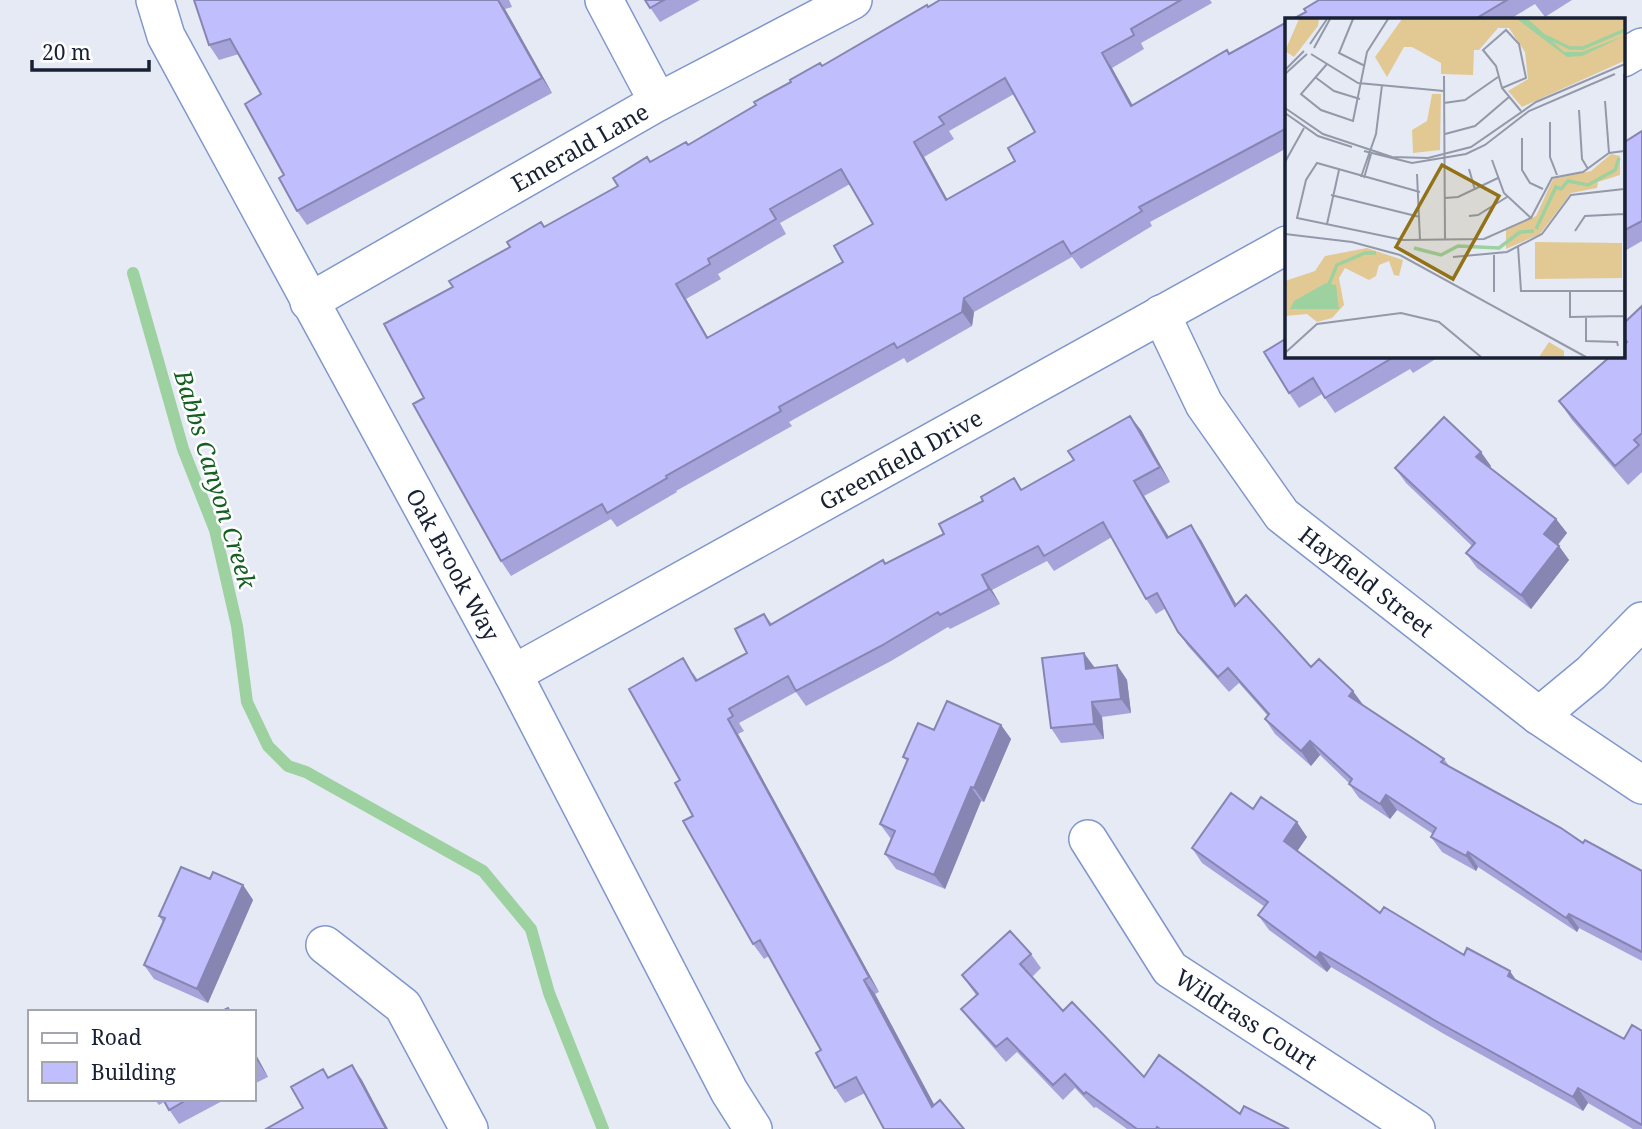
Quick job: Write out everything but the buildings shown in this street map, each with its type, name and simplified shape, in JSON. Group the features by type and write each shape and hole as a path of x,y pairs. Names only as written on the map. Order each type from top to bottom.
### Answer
{"street":[{"name":"Oak Brook Way","path":"155,0 166,36 513,674 729,1091 753,1129"},
{"path":"604,0 658,102"},
{"name":"Emerald Lane","path":"309,302 658,102 853,0"},
{"path":"1624,57 1642,47"},
{"name":"Greenfield Drive","path":"513,674 1285,246"},
{"name":"Hayfield Street","path":"1161,314 1205,404 1283,515 1539,716 1642,785"},
{"path":"1539,716 1591,673 1642,621"},
{"name":"Wildrass Court","path":"1088,839 1170,969 1416,1129"},
{"path":"325,945 404,1006 469,1129"}],"waterway":[{"name":"Babbs Canyon Creek","path":"133,273 183,449 215,530 237,626 247,702 268,746 288,766 306,772 483,871 531,929 549,993 603,1129"}]}
